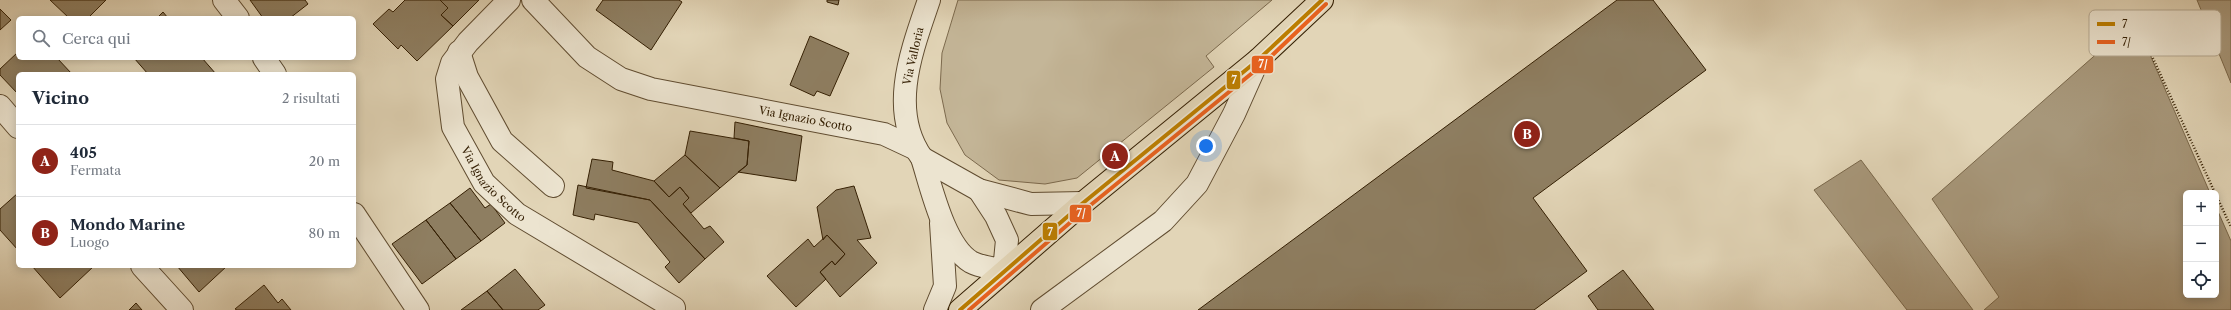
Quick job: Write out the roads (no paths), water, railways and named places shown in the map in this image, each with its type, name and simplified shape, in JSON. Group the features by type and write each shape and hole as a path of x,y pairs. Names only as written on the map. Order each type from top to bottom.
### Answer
{"main road":[{"path":"960,310 1083,203 1258,60 1322,0"}],"street":[{"path":"224,0 236,16"},
{"name":"Via Ignazio Scotto","path":"509,0 459,52 452,63 447,79 453,127 484,183 517,214 674,308"},
{"name":"Via Ignazio Scotto","path":"532,0 587,57 621,79 651,89 884,134 979,190"},
{"name":"Via Valloria","path":"929,0 916,38 905,80 905,116 941,219"},
{"path":"459,52 467,77 502,141 553,186"},
{"path":"265,60 274,72"},
{"path":"1042,310 1163,221 1197,184 1234,114 1258,60"},
{"path":"0,106 16,125"},
{"path":"979,190 1031,204 1083,203"},
{"path":"941,219 962,255 972,262 1004,271 1007,240 996,216 979,190"},
{"path":"356,217 418,310"},
{"path":"935,310 944,286 941,219"},
{"path":"144,268 182,310"}],"place":[{"name":"Mondo Marine","path":"1527,134"},
{"name":"405","path":"1115,156"}]}
